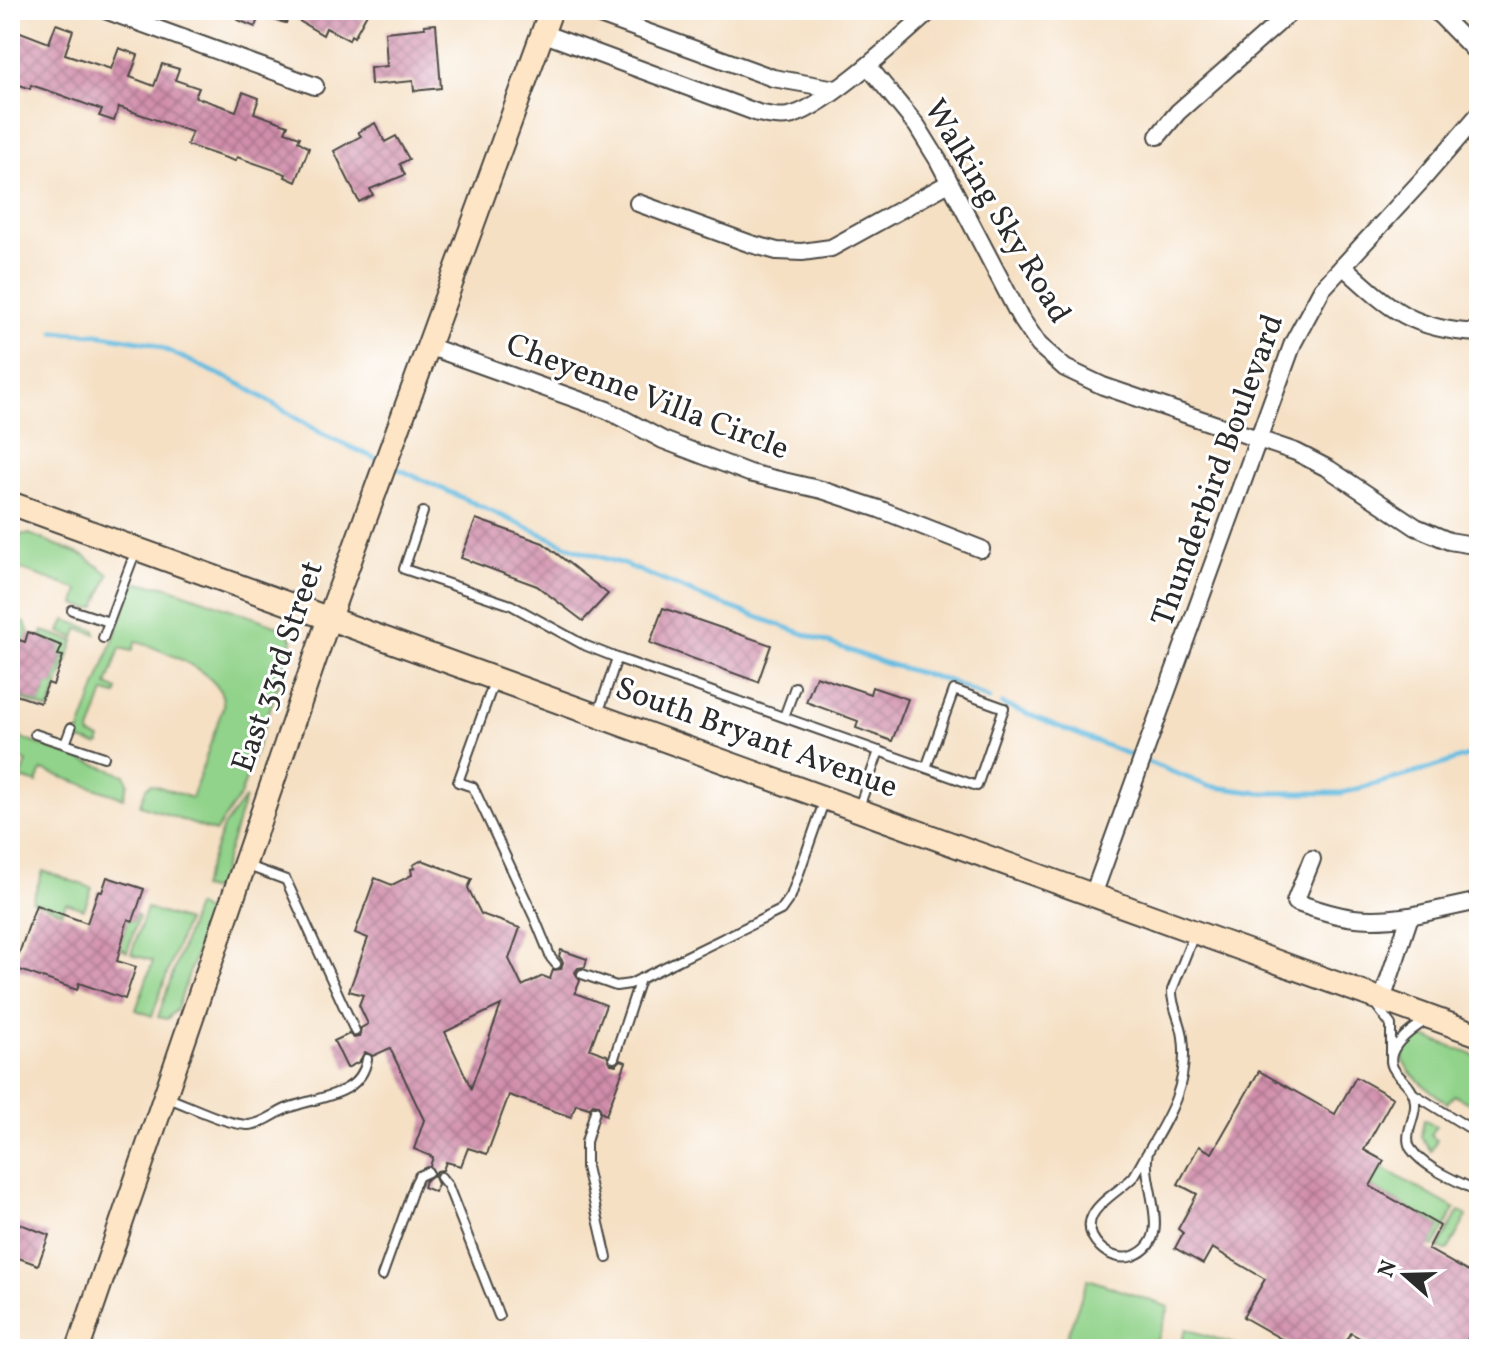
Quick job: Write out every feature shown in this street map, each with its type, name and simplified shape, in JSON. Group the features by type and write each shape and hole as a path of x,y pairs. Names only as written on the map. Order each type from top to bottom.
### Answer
{"street":[{"path":"105,10 315,86"},
{"name":"East 33rd Street","path":"78,1349 329,618 551,10"},
{"path":"586,10 773,78 836,89"},
{"path":"542,33 774,117 803,112 868,66 931,10"},
{"path":"1158,136 1178,112 1293,10"},
{"path":"1435,10 1479,55"},
{"name":"Walking Sky Road","path":"868,66 917,126 938,160 1020,317 1039,345 1065,368 1103,386 1296,452 1329,469 1416,527 1449,541 1479,546"},
{"name":"Thunderbird Boulevard","path":"1093,895 1257,440 1308,311 1322,289 1479,114"},
{"path":"638,203 764,248 802,252 831,248 949,183"},
{"path":"1343,266 1370,291 1409,318 1429,327 1479,333"},
{"name":"Cheyenne Villa Circle","path":"428,346 607,410 663,440 749,473 837,495 981,549"},
{"name":"South Bryant Avenue","path":"10,503 1479,1035"},
{"path":"1312,859 1295,902 1348,918 1383,920 1479,901"},
{"path":"1375,998 1410,916"}],"lane":[{"path":"423,512 404,569 511,605 584,645 617,658 784,717 926,768 977,786 1004,708 954,690 926,768"},
{"path":"103,638 136,549"},
{"path":"72,610 109,622"},
{"path":"597,715 617,658"},
{"path":"496,678 458,782 473,787 556,964"},
{"path":"784,717 795,687"},
{"path":"65,744 71,728"},
{"path":"35,734 104,757"},
{"path":"858,810 879,751"},
{"path":"582,974 616,986 630,984 781,910 791,896 825,798"},
{"path":"244,865 286,880 355,1031"},
{"path":"1148,1152 1145,1172 1155,1210 1155,1230 1152,1240 1141,1252 1126,1258 1118,1257 1103,1250 1096,1242 1091,1226 1093,1215 1108,1196 1133,1176 1176,1099 1184,1078 1183,1035 1171,999 1195,931"},
{"path":"614,1058 640,979"},
{"path":"1375,998 1391,1025 1392,1067 1414,1094 1479,1134"},
{"path":"1391,1058 1404,1036 1431,1018"},
{"path":"165,1097 224,1119 254,1124 289,1107 344,1091 360,1079 367,1059"},
{"path":"1414,1094 1415,1110 1408,1142 1412,1150 1426,1163 1479,1192"},
{"path":"595,1111 586,1142 586,1167 607,1258"},
{"path":"382,1276 415,1184 419,1176 428,1172"},
{"path":"441,1177 448,1186 499,1316"}],"green space":[{"path":"29,534 84,556 109,574 96,607 90,609 75,604 79,590 10,565 10,535"},
{"path":"134,583 165,586 281,627 292,638 240,796 215,832 140,805 146,788 151,784 192,798 223,707 222,695 215,684 191,665 136,641 132,651 120,648 107,685 118,690 116,695 104,692 89,735 100,739 100,744 77,739"},
{"path":"10,618 25,623 29,633 25,642 10,637"},
{"path":"65,620 95,630 96,634 78,629 75,638 60,632"},
{"path":"43,631 74,641 49,710 10,695 40,703 48,683 53,684 63,657 58,655 61,646 41,637"},
{"path":"10,734 125,775 128,783 123,798 42,770 37,783 21,778 27,762 10,756"},
{"path":"245,798 217,887 209,890 201,888 223,827"},
{"path":"43,871 92,888 84,909 66,903 62,912 32,901"},
{"path":"196,906 206,912 207,920 177,1009 167,1019 158,1017"},
{"path":"147,908 186,921 152,1016 136,1010 153,961 131,954"},
{"path":"135,914 139,916 127,952 119,947 128,919 133,921"},
{"path":"1417,1038 1427,1038 1479,1057 1479,1109 1454,1095 1447,1103 1415,1078 1404,1062 1403,1053 1405,1044 1408,1046"},
{"path":"1424,1119 1436,1126 1431,1136 1437,1140 1431,1151 1421,1136"},
{"path":"1381,1167 1455,1209 1434,1247 1430,1245 1440,1226 1366,1184"},
{"path":"1459,1211 1467,1216 1448,1250 1438,1249"},
{"path":"1088,1279 1169,1307 1154,1349 1062,1349"},
{"path":"1186,1329 1249,1349 1179,1349"}],"building":[{"path":"241,10 369,10 354,37 351,35 349,40 326,28 323,35 289,15 286,23 259,16 255,27 238,20"},
{"path":"56,24 73,30 65,54 111,69 119,48 138,55 130,77 154,86 162,64 179,69 175,80 199,88 195,97 236,111 243,92 259,98 254,113 288,125 285,132 300,137 298,141 309,148 296,182 285,177 286,174 237,157 235,161 187,145 192,132 119,107 114,121 99,116 102,110 31,85 30,89 12,82 15,73 10,71 10,54 18,31 49,43"},
{"path":"436,24 441,88 414,91 413,81 371,85 370,68 387,66 385,32"},
{"path":"375,123 385,142 396,136 409,159 400,164 405,175 370,189 373,195 359,202 334,151 361,136 358,132"},
{"path":"476,519 543,543 608,594 583,621 537,586 461,558"},
{"path":"663,608 771,645 758,682 650,643"},
{"path":"28,632 62,646 58,655 63,656 53,685 48,683 40,703 10,693 10,637 25,642"},
{"path":"816,676 870,694 872,687 908,699 892,741 856,728 858,721 806,702"},
{"path":"422,860 472,879 468,888 481,914 520,928 509,959 522,986 543,976 550,979 553,970 561,969 561,950 587,959 585,967 575,972 580,981 575,993 606,1005 590,1049 607,1055 611,1064 616,1065 621,1060 626,1062 606,1115 598,1105 593,1104 589,1108 576,1104 571,1117 509,1095 487,1154 468,1148 461,1166 446,1162 443,1170 435,1174 430,1166 433,1157 414,1149 424,1120 390,1048 373,1056 365,1052 359,1062 347,1068 334,1041 349,1034 359,1037 361,1028 368,1024 359,1005 363,995 349,991 368,938 355,933 375,878 392,885 412,875 413,865","holes":["501,1005 471,1088 445,1032"]},
{"path":"107,877 144,889 133,921 128,919 117,961 136,967 125,999 79,983 77,990 14,968 36,905 87,923 98,891 102,892"},
{"path":"1259,1071 1335,1114 1356,1077 1393,1098 1364,1150 1384,1161 1370,1186 1440,1226 1428,1249 1479,1278 1479,1318 1462,1349 1379,1349 1351,1333 1342,1349 1299,1349 1243,1317 1265,1279 1212,1248 1203,1264 1175,1248 1183,1233 1178,1229 1197,1194 1178,1184 1199,1146 1212,1153"},
{"path":"434,1174 438,1184 435,1192 423,1187"},
{"path":"10,1220 49,1235 38,1265 10,1255"}],"waterway":[{"path":"54,332 97,334 151,343 242,385 324,435 379,460"},
{"path":"392,466 575,549 623,564 716,602 884,663 949,681 989,699"},
{"path":"1002,704 1208,786 1259,793 1342,793 1479,752"}]}
